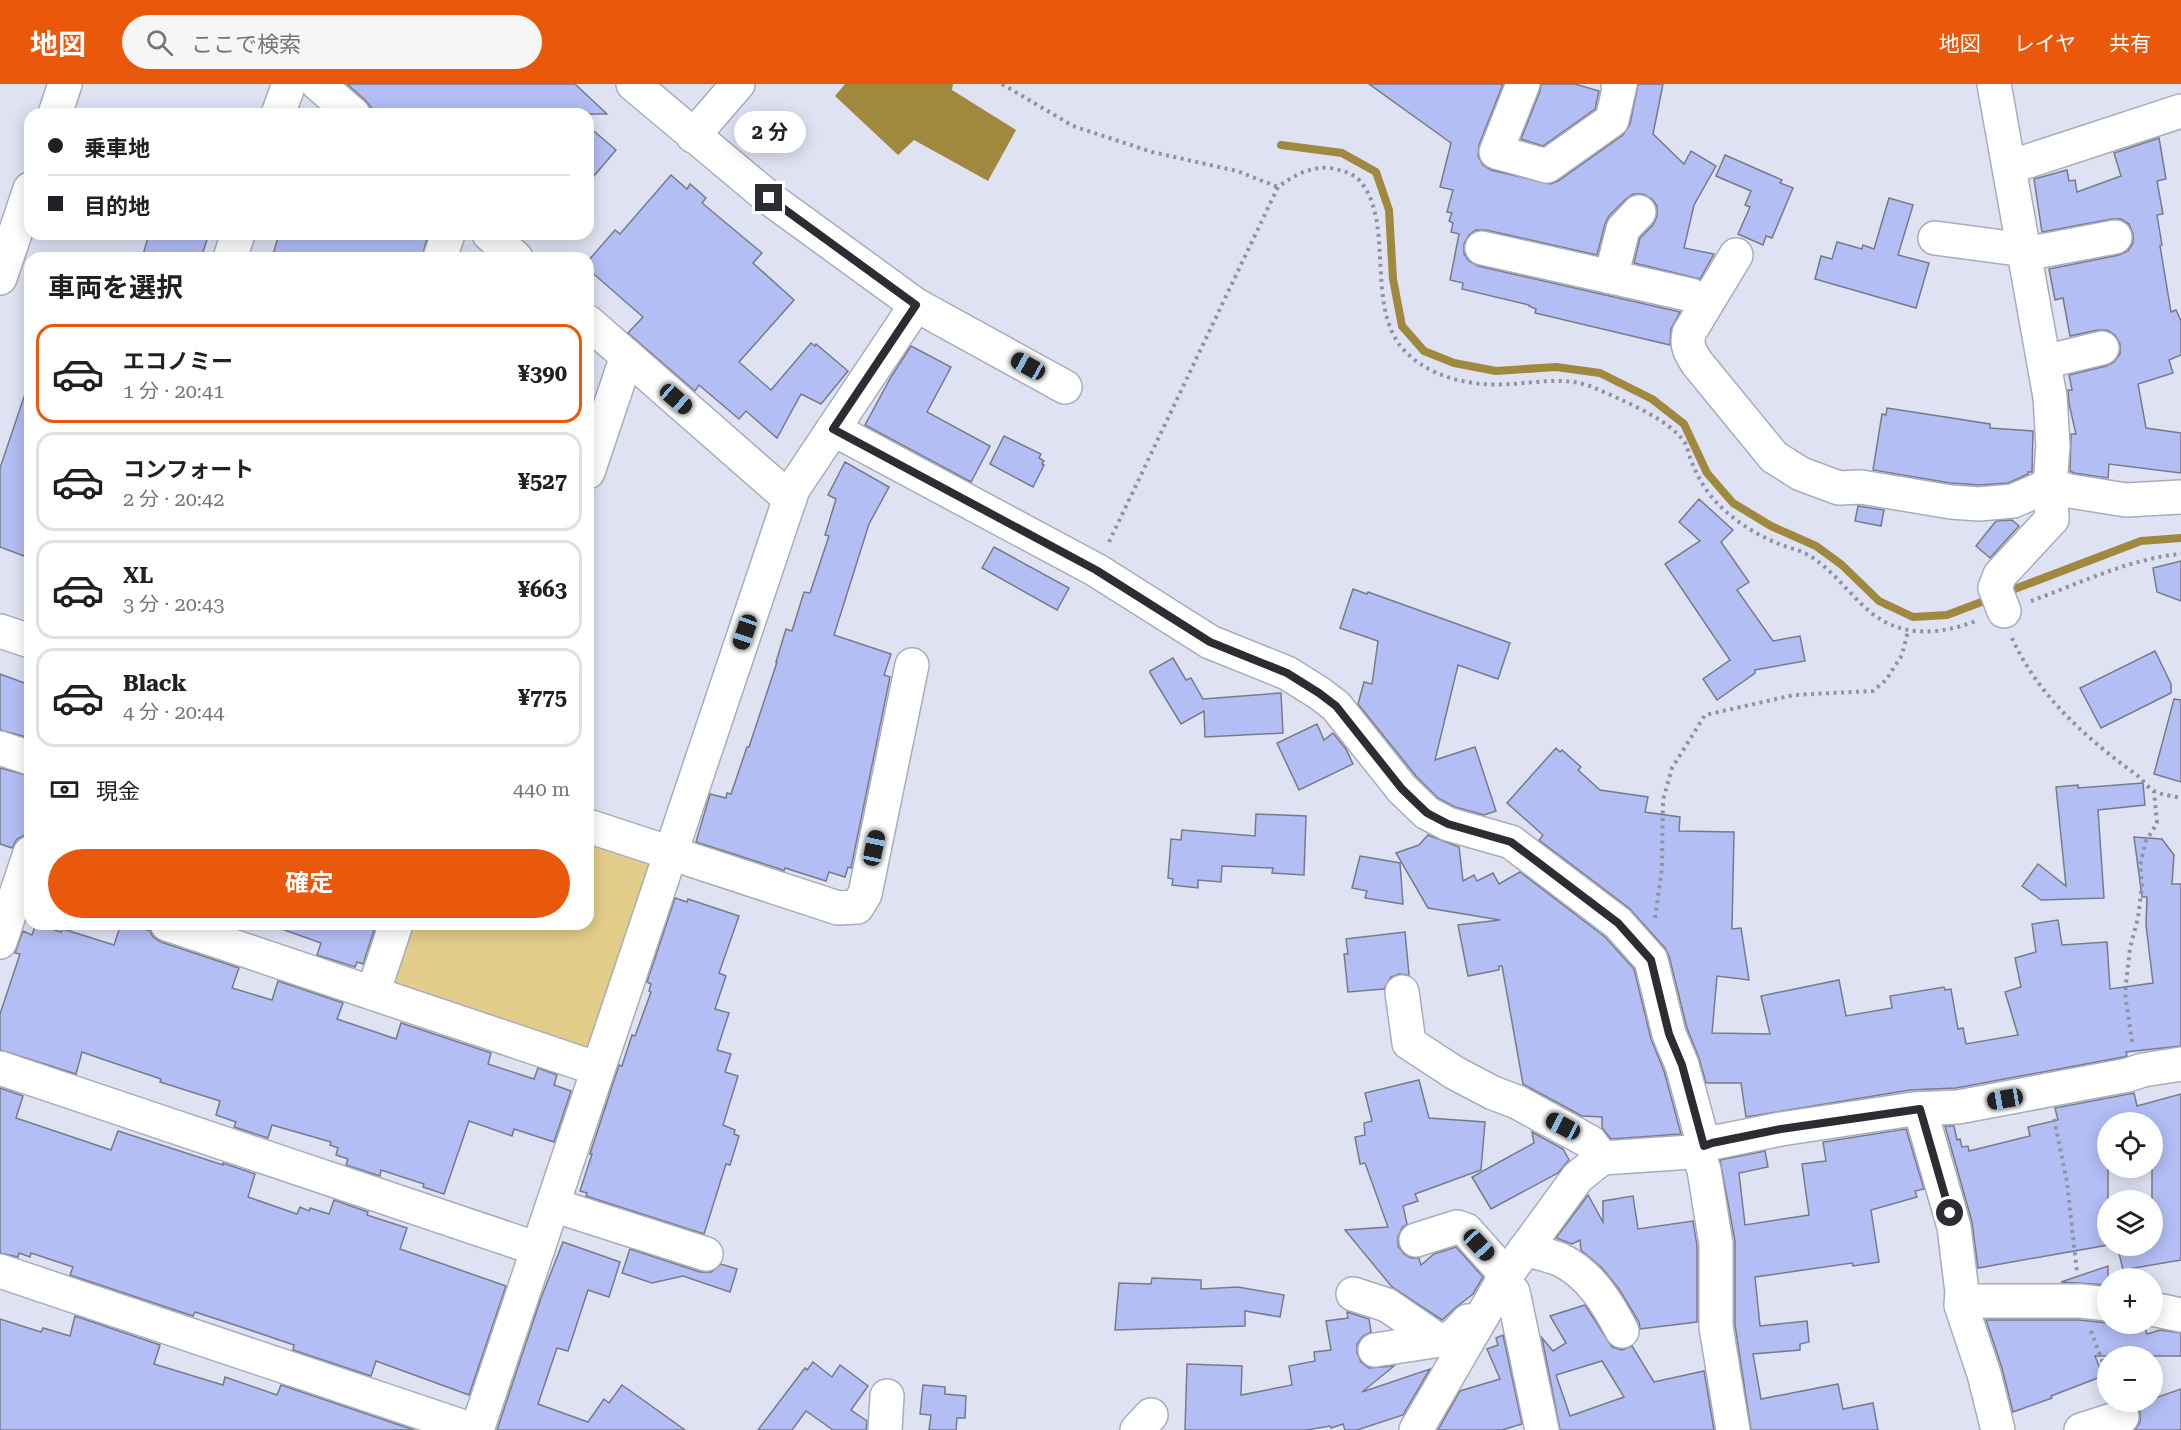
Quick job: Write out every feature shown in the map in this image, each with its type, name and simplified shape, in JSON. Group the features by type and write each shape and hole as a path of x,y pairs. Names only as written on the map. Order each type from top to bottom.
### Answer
{"street":[{"path":"57,108 65,84"},
{"path":"280,108 289,84"},
{"path":"318,84 345,108"},
{"path":"633,84 769,198 916,305 1065,387"},
{"path":"693,136 738,84"},
{"path":"1523,84 1496,152 1547,166 1612,120 1620,85 1618,84"},
{"path":"1994,84 2050,397 2053,446 2050,486 2052,519 2000,575 1995,588 2002,612"},
{"path":"2010,167 2181,111"},
{"path":"0,278 24,207"},
{"path":"1611,277 1623,229 1639,212"},
{"path":"1935,238 2025,252 2115,237"},
{"path":"496,240 509,252"},
{"path":"1482,248 1691,295 1706,304"},
{"path":"1736,255 1689,333 1686,342 1697,363 1774,457 1801,474 1839,488 1861,486 1951,502 1979,504 2013,501 2050,486 2126,500 2181,497"},
{"path":"0,1271 475,1430 553,1205 793,489 916,305"},
{"path":"594,326 790,499"},
{"path":"2044,362 2102,348"},
{"path":"594,454 627,356"},
{"path":"833,429 1096,570 1210,642 1287,673 1319,693 1336,706 1402,789 1427,813 1448,824 1511,842 1618,923 1651,960 1669,1034 1682,1065 1706,1179 1716,1244 1716,1327 1733,1430"},
{"path":"0,630 24,639"},
{"path":"594,828 838,908 857,907 865,894 912,665"},
{"path":"0,748 24,756"},
{"path":"0,942 21,868"},
{"path":"185,930 598,1069"},
{"path":"373,993 394,930"},
{"path":"1402,992 1409,1043 1455,1073 1493,1093 1517,1102 1590,1142 1602,1158"},
{"path":"1416,1430 1477,1322 1511,1269 1578,1177 1602,1158 1691,1152 1712,1143 1781,1129 1920,1109 1958,1107 2048,1092 2181,1064"},
{"path":"0,1068 538,1249"},
{"path":"1920,1109 1954,1227 1962,1292 1961,1305 1984,1374 1998,1430"},
{"path":"553,1205 706,1254"},
{"path":"1416,1240 1458,1227 1466,1230 1511,1269 1513,1292 1542,1430"},
{"path":"1511,1269 1561,1260 1587,1278 1608,1303 1622,1331"},
{"path":"1353,1294 1387,1305 1438,1340"},
{"path":"1962,1301 2094,1302"},
{"path":"2163,1311 2181,1315"},
{"path":"1375,1350 1438,1340 1455,1335 1468,1321 1477,1322"},
{"path":"885,1430 887,1396"},
{"path":"2081,1430 2122,1417"}],"path":[{"path":"1002,84 1073,126 1152,152 1237,171 1278,187"},
{"path":"1096,570 1278,187 1293,175 1314,169 1330,168 1346,172 1359,179 1370,197 1377,233 1384,309 1390,328 1401,347 1415,361 1431,371 1455,380 1480,384 1573,381 1594,388 1664,422 1678,433 1687,446 1692,464 1702,484 1727,512 1757,534 1808,554 1826,567 1869,611 1889,625 1908,631 1932,633 1959,627 2142,561 2181,554"},
{"path":"2002,612 2021,659 2044,692 2082,730 2112,757 2142,778 2154,791 2181,798"},
{"path":"1651,960 1655,946 1654,926 1662,868 1663,800 1672,768 1705,715 1794,695 1873,691 1886,680 1902,655 1908,631"},
{"path":"2136,1072 2125,993 2130,948 2138,918 2140,865 2146,841 2157,823 2154,791"},
{"path":"2048,1092 2102,1346"}],"shaded area":[{"path":"845,84 953,84 952,90 1016,130 988,181 914,140 898,155 835,96"},
{"path":"594,843 653,863 591,1049 395,983 412,930 594,930"}],"building":[{"path":"347,84 575,84 607,114 594,114 594,108 372,108"},
{"path":"1369,84 1503,84 1479,145 1478,156 1483,165 1491,170 1550,184 1558,181 1623,135 1630,124 1638,84 1663,84 1653,134 1684,164 1691,151 1716,166 1694,205 1684,248 1714,254 1700,279 1634,263 1640,238 1653,225 1657,216 1657,206 1652,199 1643,194 1633,194 1609,216 1597,255 1486,230 1476,230 1469,235 1464,244 1464,254 1469,261 1478,266 1680,312 1671,329 1670,345 1535,313 1536,309 1529,305 1462,289 1463,283 1450,280 1459,234 1451,232 1453,223 1449,221 1452,213 1447,212 1453,190 1440,187 1451,143"},
{"path":"1541,84 1575,84 1599,91 1595,109 1543,146 1521,139"},
{"path":"594,131 616,150 594,176"},
{"path":"2159,138 2166,179 2157,181 2163,214 2157,215 2162,245 2160,246 2171,312 2176,310 2181,321 2181,355 2169,360 2173,373 2138,384 2146,428 2181,433 2181,473 2109,464 2108,478 2074,473 2070,471 2071,434 2076,434 2069,404 2068,390 2072,390 2069,375 2114,362 2120,354 2120,344 2115,335 2107,330 2070,336 2063,298 2055,300 2049,269 2119,255 2128,251 2133,243 2133,234 2129,224 2121,219 2042,232 2034,179 2067,170 2069,181 2075,180 2077,192 2121,176 2114,153"},
{"path":"1725,155 1782,180 1780,183 1793,188 1772,238 1766,236 1763,245 1738,234 1750,207 1745,205 1751,191 1716,176"},
{"path":"671,175 687,189 690,184 706,198 702,203 762,253 753,263 794,300 739,362 771,390 811,343 815,346 816,344 848,371 821,404 801,394 777,438 746,411 739,419 699,385 695,391 628,333 643,317 594,274 594,254 615,230 620,234"},
{"path":"1889,198 1913,205 1898,255 1929,263 1916,308 1815,279 1821,256 1832,259 1837,242 1862,249 1863,245 1874,249"},
{"path":"147,240 207,240 203,252 144,252"},
{"path":"277,240 426,240 424,252 274,252"},
{"path":"911,346 951,367 927,412 990,446 971,482 865,425"},
{"path":"24,397 24,556 0,547 0,468"},
{"path":"1887,408 1990,424 1990,428 2033,431 2032,472 2008,483 1979,485 1950,483 1873,470 1882,414 1886,415"},
{"path":"1004,436 1041,454 1039,458 1044,461 1042,464 1044,465 1033,487 990,464"},
{"path":"845,462 889,487 869,524 834,635 891,654 884,675 890,677 851,868 848,867 845,877 829,872 826,881 785,868 784,871 696,842 710,794 726,798 727,793 731,794 747,747 749,747 786,629 792,631 804,592 810,593 829,536 825,535 836,499 828,495"},
{"path":"1699,499 1733,530 1721,542 1749,582 1737,590 1773,641 1800,636 1805,661 1755,670 1755,673 1717,700 1703,679 1730,660 1665,564 1700,541 1679,522"},
{"path":"1858,506 1884,510 1881,526 1855,521"},
{"path":"2012,520 2019,526 1990,558 1976,546 1996,521"},
{"path":"994,547 1069,588 1057,610 982,568"},
{"path":"2181,561 2181,601 2157,592 2153,568"},
{"path":"1353,589 1367,594 1368,592 1510,643 1498,679 1458,665 1435,760 1475,747 1496,811 1484,815 1455,807 1438,798 1416,776 1358,704 1364,682 1372,684 1378,641 1340,628"},
{"path":"2155,651 2171,684 2171,693 2101,728 2080,688"},
{"path":"1173,658 1186,680 1191,678 1203,699 1281,693 1283,733 1205,737 1204,711 1181,724 1150,673"},
{"path":"0,674 24,683 24,736 0,730"},
{"path":"2174,699 2181,700 2181,782 2154,774"},
{"path":"1317,724 1324,740 1333,733 1346,749 1353,764 1299,790 1277,743"},
{"path":"1556,748 1560,752 1562,750 1581,767 1578,770 1600,790 1648,797 1645,812 1680,817 1679,831 1734,832 1732,929 1741,928 1749,980 1717,976 1712,1033 1770,1034 1761,996 1839,980 1846,1016 1892,1008 1890,996 1944,987 1945,990 1951,989 1958,1029 1963,1028 1966,1044 2018,1035 2005,992 2021,987 2015,958 2036,952 2032,924 2058,920 2062,945 2107,942 2110,989 2153,983 2146,925 2147,897 2142,897 2134,837 2162,839 2174,855 2172,884 2181,884 2181,1046 2126,1052 2127,1056 2123,1057 1956,1088 1910,1090 1746,1117 1741,1083 1706,1083 1687,1028 1665,948 1629,908 1539,840 1543,835 1507,803"},
{"path":"0,768 24,774 24,836 17,839 12,848 0,844"},
{"path":"2143,783 2145,805 2098,810 2104,898 2041,900 2022,886 2038,864 2066,886 2056,787 2078,785 2078,788"},
{"path":"1256,814 1306,816 1304,875 1272,873 1273,868 1222,866 1221,882 1198,880 1198,888 1172,885 1173,879 1168,878 1171,839 1181,840 1182,830 1255,836"},
{"path":"1428,835 1459,847 1463,881 1474,875 1477,881 1493,873 1499,884 1520,872 1605,937 1634,969 1651,1039 1664,1071 1681,1134 1611,1139 1602,1128 1602,1117 1582,1116 1523,1084 1502,966 1499,966 1499,970 1468,976 1458,925 1500,920 1428,908 1396,853 1419,845"},
{"path":"1360,856 1400,863 1403,904 1365,898 1367,891 1352,888"},
{"path":"675,898 687,902 688,899 739,916 719,973 726,976 715,1009 729,1013 717,1050 731,1054 725,1072 738,1076 723,1125 735,1130 734,1134 739,1136 730,1165 726,1164 704,1234 586,1196 587,1193 580,1191 619,1065 622,1066 632,1035 635,1036 651,992 649,991 651,984 647,982"},
{"path":"34,930 61,932 66,930 114,945 119,930 147,930 161,942 239,968 232,988 272,1000 278,981 343,1003 337,1019 396,1039 401,1023 491,1053 488,1064 534,1079 538,1068 557,1075 554,1085 571,1091 554,1142 514,1129 512,1136 469,1121 444,1194 423,1187 424,1184 381,1170 380,1176 346,1165 348,1159 336,1155 338,1148 330,1145 331,1142 272,1125 268,1138 234,1127 236,1122 216,1115 220,1101 160,1082 161,1079 82,1052 76,1074 0,1050 0,1014 20,954 15,953 23,931 32,935"},
{"path":"284,930 374,930 363,964 357,962 355,967 317,955 321,943"},
{"path":"1405,932 1409,975 1399,974 1391,977 1384,989 1348,992 1344,954 1348,954 1346,939"},
{"path":"1419,1080 1429,1118 1485,1122 1481,1170 1415,1194 1418,1201 1403,1206 1407,1224 1402,1228 1398,1237 1398,1246 1404,1254 1411,1258 1419,1258 1421,1265 1434,1254 1456,1247 1483,1277 1473,1294 1442,1320 1392,1287 1345,1230 1388,1227 1365,1163 1360,1164 1355,1137 1365,1135 1364,1123 1372,1121 1365,1093"},
{"path":"0,1088 23,1096 16,1118 111,1150 118,1131 223,1165 223,1163 255,1174 248,1197 297,1214 300,1207 329,1214 334,1200 368,1212 367,1215 407,1228 400,1249 506,1286 469,1395 376,1361 371,1376 293,1350 294,1345 241,1327 195,1312 193,1316 70,1275 73,1267 31,1253 30,1257 19,1253 18,1257 0,1253"},
{"path":"2134,1093 2137,1106 2181,1094 2181,1260 2123,1268 2120,1256 2163,1256 2163,1190 2152,1190 2152,1178 2163,1178 2163,1112 2097,1112 2097,1178 2108,1178 2108,1190 2097,1190 2097,1247 1978,1268 1972,1222 1945,1126 1954,1126 1957,1140 1960,1139 1962,1147 1968,1146 1969,1151 2030,1136 2028,1127 2058,1120 2055,1108"},
{"path":"1906,1129 1924,1189 1915,1191 1917,1197 1871,1210 1879,1262 1853,1266 1852,1263 1755,1277 1760,1326 1807,1321 1809,1342 1800,1344 1800,1350 1753,1354 1761,1399 1838,1384 1843,1409 1873,1403 1878,1430 1751,1430 1735,1325 1735,1241 1720,1160 1765,1151 1768,1167 1739,1173 1745,1225 1809,1215 1802,1164 1826,1161 1823,1142"},
{"path":"1532,1132 1563,1149 1569,1160 1558,1173 1491,1209 1472,1177 1534,1143"},
{"path":"1588,1195 1603,1222 1603,1201 1633,1196 1638,1229 1693,1221 1697,1246 1697,1322 1640,1329 1639,1322 1619,1289 1602,1268 1581,1250 1580,1240 1572,1244 1556,1238"},
{"path":"563,1242 620,1262 609,1297 588,1290 568,1351 557,1348 538,1404 588,1422 604,1399 609,1403 622,1385 685,1430 497,1430 541,1298"},
{"path":"630,1249 700,1272 711,1272 721,1264 737,1269 730,1292 683,1276 652,1283 622,1273"},
{"path":"2097,1270 2097,1284 2061,1282"},
{"path":"1152,1278 1201,1280 1201,1289 1238,1287 1284,1295 1280,1317 1245,1311 1245,1326 1115,1330 1119,1283 1151,1284"},
{"path":"1585,1305 1612,1347 1622,1350 1632,1346 1654,1382 1704,1371 1714,1430 1560,1430 1542,1338 1553,1351 1566,1343 1550,1316","holes":["1602,1361 1624,1397 1570,1416 1556,1375"]},
{"path":"1347,1312 1369,1319 1371,1332 1363,1336 1357,1344 1357,1353 1361,1362 1369,1368 1394,1366 1362,1392 1430,1369 1403,1415 1357,1430 1345,1430 1343,1424 1331,1428 1330,1426 1307,1430 1185,1430 1187,1364 1242,1366 1241,1395 1292,1385 1289,1366 1315,1361 1314,1352 1331,1350 1326,1321 1348,1318"},
{"path":"75,1316 160,1345 154,1364 223,1385 225,1377 277,1395 281,1385 414,1430 0,1430 0,1319 41,1332 43,1328 70,1336"},
{"path":"1986,1320 2097,1322 2097,1334 2163,1334 2163,1330 2181,1333 2181,1356 2163,1356 2163,1346 2097,1346 2097,1356 2095,1356 2097,1378 2013,1412 2002,1368"},
{"path":"1503,1335 1522,1424 1502,1430 1438,1430 1460,1391 1500,1379 1487,1349 1498,1345 1496,1338"},
{"path":"813,1362 832,1377 840,1365 868,1386 851,1410 867,1421 866,1430 833,1430 806,1411 792,1430 758,1430 805,1368 807,1370"},
{"path":"923,1385 945,1387 945,1394 966,1396 965,1418 957,1418 956,1430 929,1430 931,1415 920,1414"},
{"path":"2181,1389 2181,1430 2135,1430 2140,1422 2140,1412 2163,1412 2163,1395"}],"waterway":[{"path":"1281,145 1342,153 1376,172 1389,210 1393,279 1402,326 1424,351 1454,363 1496,371 1556,367 1600,373 1652,399 1684,424 1707,473 1733,503 1771,526 1816,546 1842,565 1879,601 1913,617 1947,615 1992,598"},
{"path":"2004,593 2141,541 2181,538"}],"route":[{"path":"769,198 916,305 833,429 1096,570 1143,602 1210,642 1287,673 1319,693 1336,706 1402,789 1427,813 1448,824 1511,842 1618,923 1651,960 1669,1034 1682,1065 1704,1146 1781,1129 1920,1109 1950,1213"}]}
